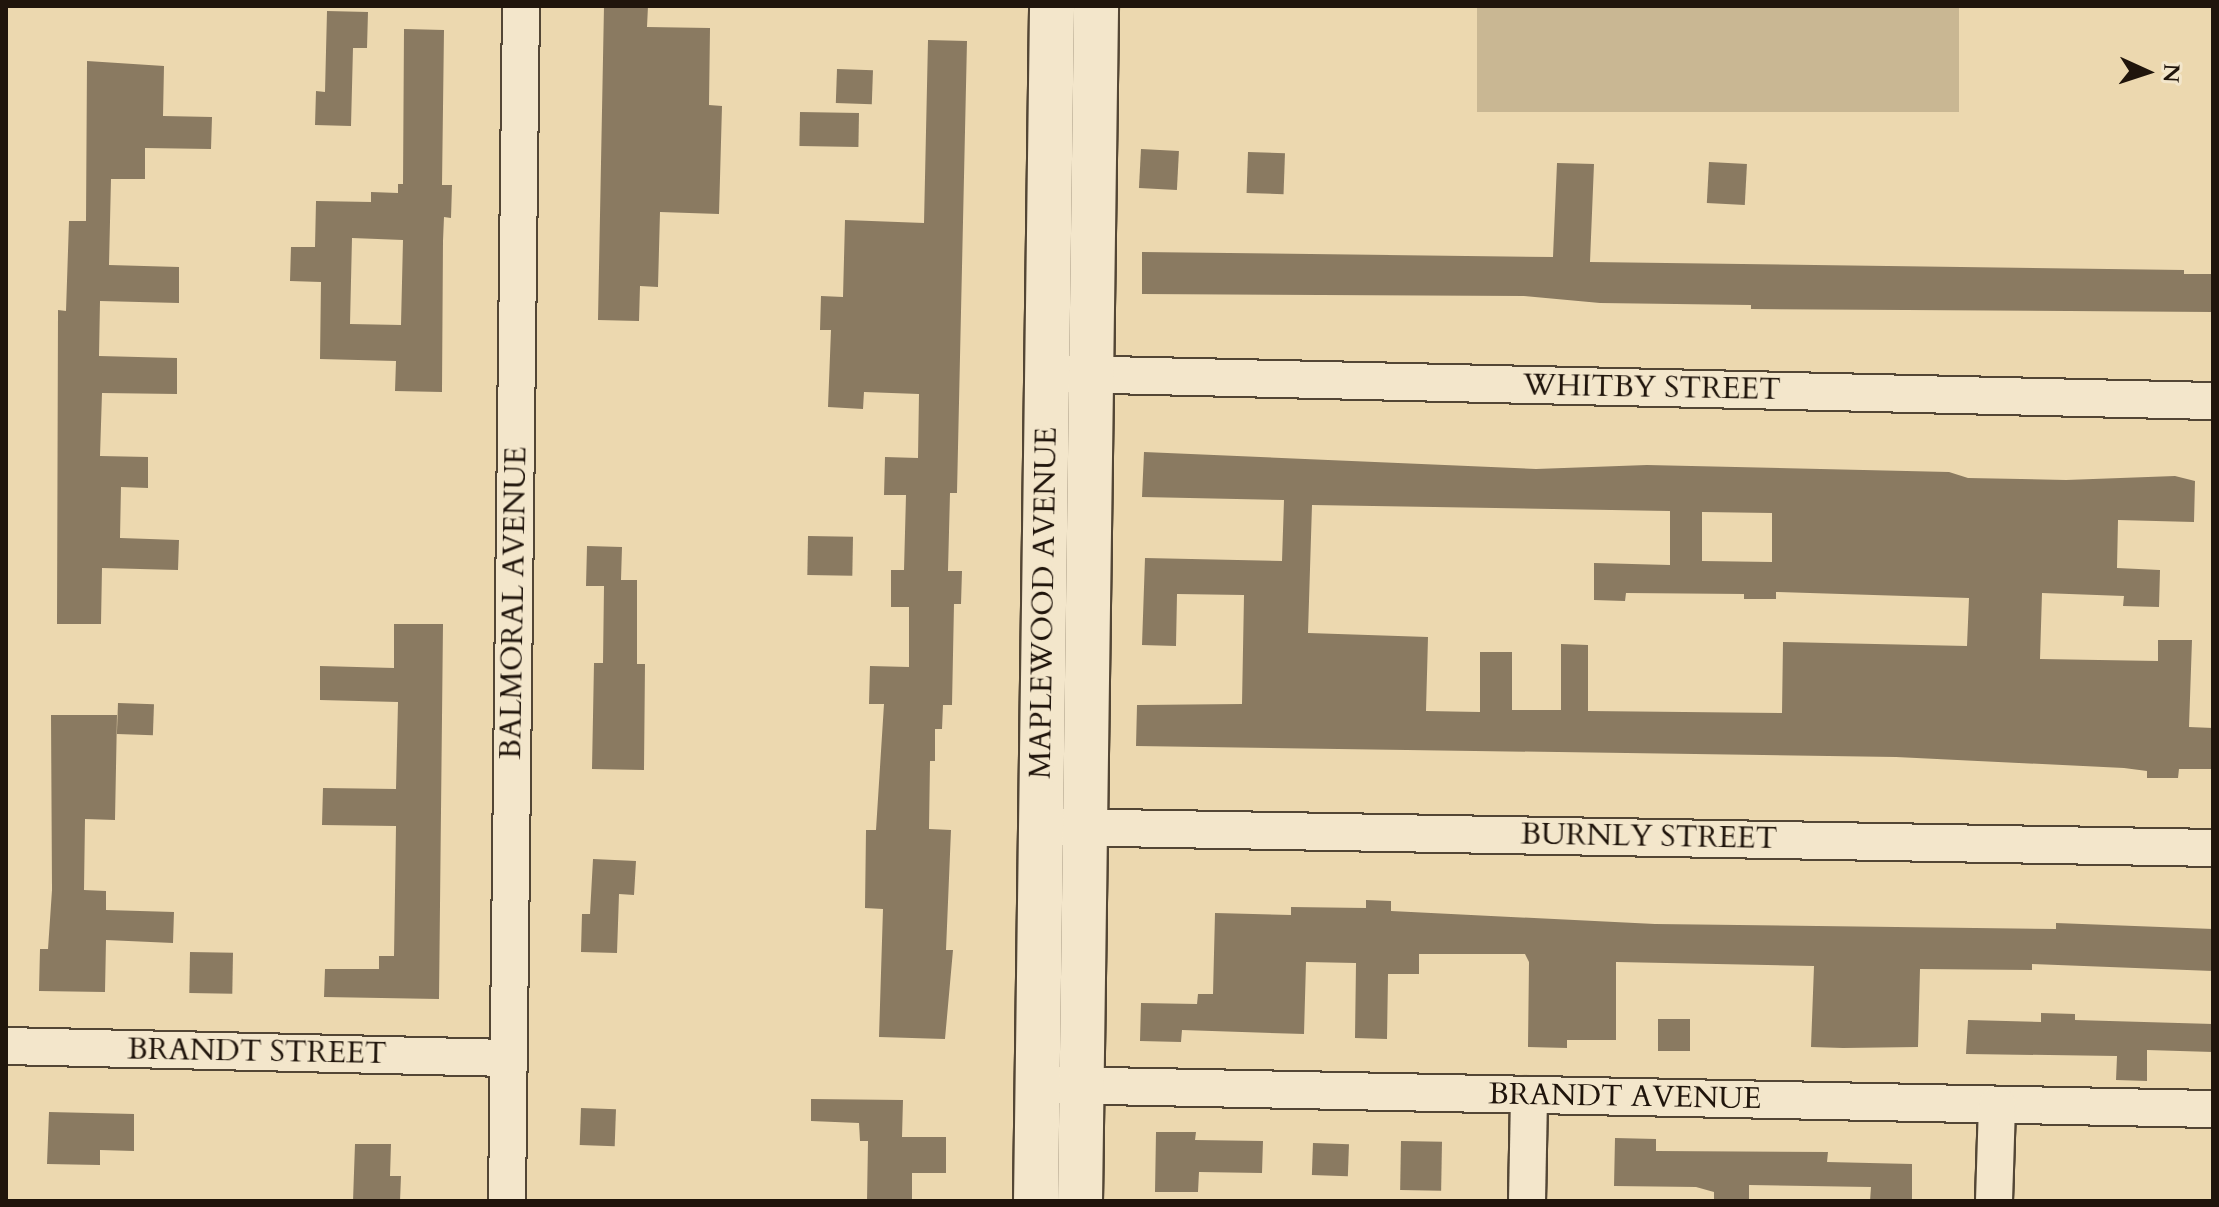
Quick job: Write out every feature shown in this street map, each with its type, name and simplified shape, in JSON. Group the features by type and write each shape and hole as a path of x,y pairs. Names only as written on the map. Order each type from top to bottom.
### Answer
{"street":[{"name":"BALMORAL AVENUE","path":"507,1201 521,6"},
{"name":"MAPLEWOOD AVENUE","path":"1052,6 1069,374 1084,828 1080,1201"},
{"name":"MAPLEWOOD AVENUE","path":"1036,1201 1041,827 1096,6"},
{"name":"WHITBY STREET","path":"1069,374 2213,401"},
{"name":"BURNLY STREET","path":"1041,827 2213,848"},
{"name":"BRANDT STREET","path":"6,1046 509,1058"},
{"name":"BRANDT AVENUE","path":"1038,1084 2213,1109"},
{"path":"1527,1201 1529,1095"},
{"path":"1994,1201 1997,1105"}],"shaded area":[{"path":"1477,6 1959,6 1959,112 1477,112"}],"building":[{"path":"604,6 648,6 647,27 710,28 709,105 722,106 719,214 660,212 658,287 640,286 639,321 598,320"},
{"path":"327,11 368,12 367,48 353,48 351,126 315,125 316,91 325,92"},
{"path":"404,29 444,30 442,185 452,185 451,218 444,217 442,392 395,391 396,361 320,359 321,282 290,281 291,247 315,247 316,201 371,202 371,192 398,193 398,184 403,184","holes":["352,238 403,240 401,325 350,324"]},
{"path":"928,40 967,41 957,493 950,493 948,571 962,571 961,604 954,604 952,705 943,705 942,729 935,729 935,761 930,761 929,829 951,830 946,950 953,950 945,1039 879,1037 883,909 865,908 866,830 876,830 884,704 869,704 870,666 909,667 909,607 891,607 891,570 904,570 906,495 884,495 885,457 918,458 919,394 864,392 863,409 828,407 831,330 820,330 821,296 843,297 845,220 924,223"},
{"path":"87,61 164,66 163,116 212,117 211,149 145,148 145,179 111,179 109,265 179,267 179,303 100,301 99,356 177,358 177,394 102,393 100,456 148,457 148,488 121,487 120,538 179,540 178,570 102,568 101,624 57,624 58,310 66,311 69,221 86,221"},
{"path":"837,69 873,70 872,104 836,103"},
{"path":"800,112 859,113 858,147 799,146"},
{"path":"1141,149 1179,151 1177,190 1139,188"},
{"path":"1248,152 1285,153 1284,194 1247,193"},
{"path":"1709,162 1747,164 1745,205 1707,203"},
{"path":"1557,163 1594,164 1590,262 2184,270 2184,274 2213,274 2213,312 1751,309 1751,305 1600,303 1524,296 1142,294 1142,252 1553,257"},
{"path":"1144,452 1536,469 1647,465 1949,472 1968,478 2066,480 2175,476 2195,481 2194,522 2118,520 2117,568 2160,570 2159,607 2123,606 2124,596 2042,593 2040,659 2158,661 2158,640 2192,640 2189,727 2213,728 2213,769 2179,769 2178,778 2147,778 2147,771 2124,768 1896,757 1136,746 1137,705 1242,704 1244,595 1177,594 1176,646 1142,645 1145,558 1282,561 1284,500 1142,497","holes":["1312,505 1670,511 1670,565 1594,563 1594,600 1625,601 1626,593 1744,594 1744,599 1776,599 1776,592 1969,598 1967,646 1783,642 1782,713 1588,711 1588,645 1561,644 1561,710 1512,710 1512,652 1480,652 1480,712 1426,711 1428,637 1308,633","1702,512 1772,513 1772,562 1702,561"]},
{"path":"808,536 853,537 852,576 807,575"},
{"path":"587,546 622,547 621,580 637,580 637,664 645,664 644,770 592,769 594,663 603,663 604,586 586,586"},
{"path":"394,624 443,624 439,999 324,997 325,969 379,969 379,956 394,956 396,826 322,825 323,788 396,789 398,702 320,700 320,666 394,668"},
{"path":"118,703 154,704 153,735 117,734"},
{"path":"51,715 117,715 115,820 85,819 84,890 106,891 106,910 174,912 173,943 106,940 105,992 39,991 40,949 48,949 52,890"},
{"path":"593,859 636,861 634,895 619,894 617,953 581,952 582,914 590,914"},
{"path":"1366,900 1391,901 1391,911 1655,924 2056,929 2056,923 2213,929 2213,971 2032,964 2032,970 1920,969 1918,1047 1843,1048 1811,1047 1814,966 1616,962 1616,1040 1567,1040 1567,1048 1528,1047 1529,962 1525,954 1419,954 1419,974 1388,974 1387,1039 1355,1038 1356,963 1306,962 1304,1034 1182,1030 1181,1042 1140,1041 1141,1003 1197,1004 1198,994 1213,994 1215,913 1291,915 1291,907 1366,908"},
{"path":"190,952 233,953 232,994 189,993"},
{"path":"2041,1013 2075,1014 2075,1020 2213,1024 2213,1052 2147,1050 2147,1081 2116,1080 2117,1056 1966,1054 1968,1020 2041,1022"},
{"path":"1658,1019 1690,1019 1690,1051 1658,1051"},
{"path":"811,1099 903,1100 902,1137 946,1137 946,1173 912,1173 912,1201 867,1201 868,1141 860,1141 859,1123 811,1121"},
{"path":"581,1108 616,1109 615,1146 580,1145"},
{"path":"49,1112 134,1114 134,1151 100,1150 100,1165 47,1164"},
{"path":"1156,1132 1196,1132 1195,1140 1263,1141 1262,1173 1199,1172 1198,1192 1155,1192"},
{"path":"1615,1138 1656,1139 1656,1151 1828,1152 1827,1162 1912,1164 1912,1201 1870,1201 1871,1187 1749,1185 1749,1201 1714,1201 1714,1192 1696,1187 1614,1186"},
{"path":"1401,1141 1442,1142 1441,1191 1400,1190"},
{"path":"1313,1143 1349,1144 1348,1176 1312,1175"},
{"path":"355,1144 391,1144 390,1176 401,1176 400,1201 353,1201"}]}
